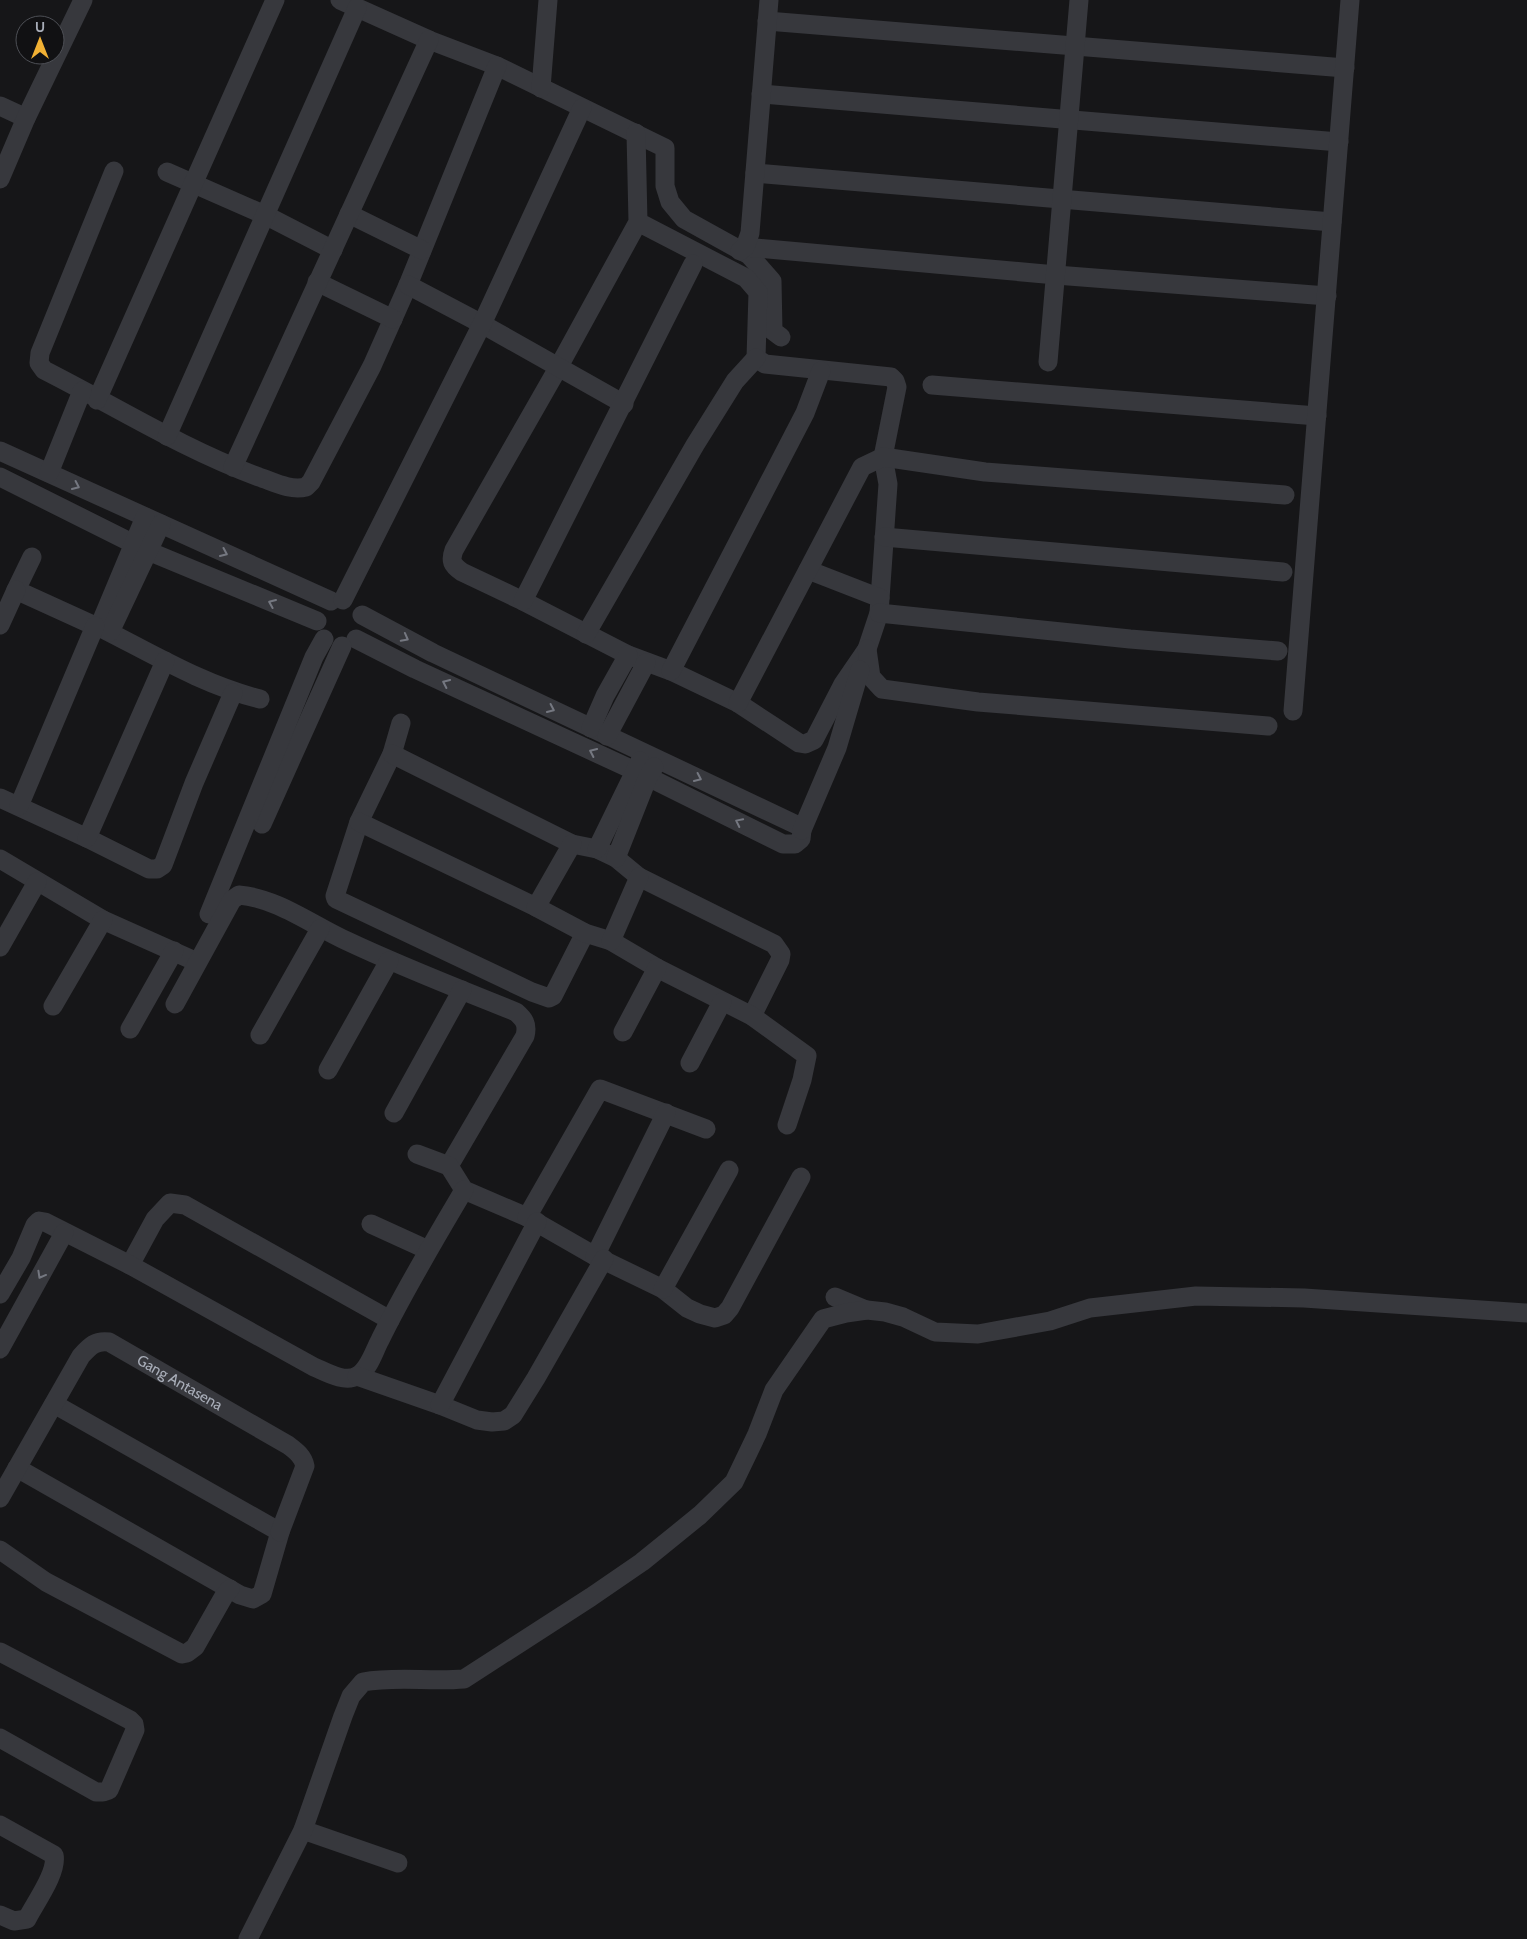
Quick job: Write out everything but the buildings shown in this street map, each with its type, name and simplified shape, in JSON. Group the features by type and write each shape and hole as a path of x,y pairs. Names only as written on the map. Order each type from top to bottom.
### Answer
{"street":[{"path":"0,179 26,118 82,0"},
{"path":"49,473 90,395 194,183 275,0"},
{"path":"742,249 750,233 769,0"},
{"path":"1048,362 1079,0"},
{"path":"1293,712 1350,0"},
{"path":"541,88 546,1"},
{"path":"167,436 265,215 348,4 429,40 497,66 665,148 665,186 670,202 684,219 742,249 772,281 773,331 781,337"},
{"path":"767,20 1345,68"},
{"path":"233,467 429,40"},
{"path":"114,170 40,353 39,362 44,370 167,436 233,467 290,488 303,488 309,485 372,366 408,285 497,66"},
{"path":"762,94 1068,121 1339,142"},
{"path":"0,106 26,118"},
{"path":"209,914 314,657 320,630 321,609 337,600 482,324 582,108"},
{"path":"636,133 638,222 558,368 454,550 451,559 453,565 462,572 628,655 671,671 738,703 799,743 809,743 814,740 843,684 866,650"},
{"path":"167,172 265,215 332,250"},
{"path":"755,173 1332,222"},
{"path":"349,214 422,250"},
{"path":"586,634 695,445 735,381 756,358 758,292 746,278 638,222"},
{"path":"742,249 1326,296"},
{"path":"523,601 693,264"},
{"path":"318,282 392,319"},
{"path":"408,285 482,324 624,404"},
{"path":"0,477 140,547 320,630 332,644 349,642 415,669 788,845 801,839 802,830 836,748 879,605 888,484 883,457 897,387 891,377 765,364 756,358"},
{"path":"671,671 805,413 821,371"},
{"path":"932,385 1317,416"},
{"path":"0,450 153,521 337,600 355,605 362,615 433,653 799,826 802,830"},
{"path":"738,703 862,467 883,457 985,472 1285,495"},
{"path":"19,806 101,628 153,521"},
{"path":"884,537 1283,572"},
{"path":"0,625 32,557"},
{"path":"808,570 879,605 1130,639 1278,651"},
{"path":"16,590 101,628 165,661 233,692 260,699"},
{"path":"262,824 349,642 362,628 362,615"},
{"path":"866,650 871,677 882,689 978,702 1268,726"},
{"path":"599,732 605,696 628,655"},
{"path":"87,838 165,661"},
{"path":"599,732 646,662"},
{"path":"0,798 149,869 157,869 163,865 194,783 233,692"},
{"path":"401,723 392,754 359,822 336,899 532,992 550,998 553,996 585,933"},
{"path":"392,754 572,844 597,849 616,858 639,877 778,946 781,954 780,960 752,1016"},
{"path":"597,849 652,756"},
{"path":"616,858 641,774"},
{"path":"359,822 536,907 585,933 611,941 657,968 752,1016 807,1056 802,1080 787,1125"},
{"path":"536,907 572,844"},
{"path":"0,859 103,920 197,962"},
{"path":"611,941 639,877"},
{"path":"0,947 37,882"},
{"path":"175,1004 232,900 239,895 256,897 274,904 320,929 389,961 516,1012 522,1017 527,1026 523,1040 449,1166"},
{"path":"53,1006 103,920"},
{"path":"260,1035 320,929"},
{"path":"130,1029 174,951"},
{"path":"328,1070 389,961"},
{"path":"622,1032 657,968"},
{"path":"394,1113 462,990"},
{"path":"690,1063 722,1002"},
{"path":"440,1405 600,1089 706,1130"},
{"path":"0,1294 21,1258 37,1222 45,1222 130,1265 331,1375 343,1378 357,1376 477,1420 504,1421 513,1415 536,1378 599,1257 666,1113"},
{"path":"417,1154 449,1166 464,1190 532,1220 599,1257 663,1289 687,1308 715,1318 724,1315 730,1308 801,1177"},
{"path":"663,1289 729,1170"},
{"path":"357,1376 365,1369 428,1250 464,1190"},
{"path":"130,1265 160,1212 170,1202 178,1203 390,1320"},
{"path":"371,1224 428,1250"},
{"path":"1,1344 64,1232"},
{"path":"835,1297 867,1310 895,1314 935,1332 957,1334 987,1333 1050,1321 1079,1310 1099,1306 1196,1296 1304,1298 1527,1313"},
{"path":"248,1939 304,1830 351,1696 364,1682 400,1678 441,1681 464,1679 575,1608 642,1562 700,1514 734,1482 757,1434 774,1390 823,1319 867,1310"},
{"name":"Gang Antasena","path":"54,1404 81,1356 91,1345 102,1341 109,1342 299,1454 304,1460 305,1466 280,1532 262,1594 253,1599 230,1589"},
{"path":"0,1498 54,1404 280,1532"},
{"path":"0,1550 46,1582 182,1654 195,1647 224,1596 230,1589 17,1468"},
{"path":"0,1652 130,1720 136,1730 109,1790 103,1792 96,1792 0,1738"},
{"path":"0,1826 54,1855 56,1862 52,1874 26,1918 14,1922 0,1915"},
{"path":"304,1830 398,1863"}]}
